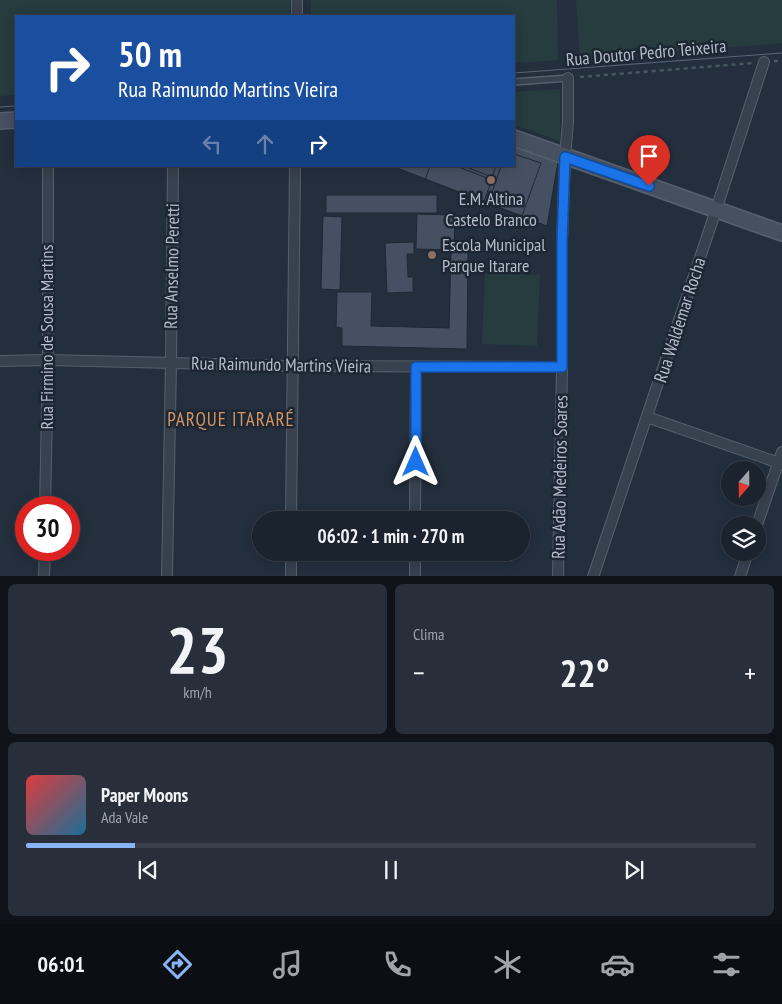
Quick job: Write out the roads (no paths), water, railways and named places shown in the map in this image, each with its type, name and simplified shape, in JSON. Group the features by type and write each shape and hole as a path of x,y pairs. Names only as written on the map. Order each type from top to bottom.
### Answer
{"main road":[{"path":"0,121 15,120"},
{"path":"515,138 782,234"}],"street":[{"path":"297,0 297,15"},
{"name":"Rua Waldemar Rocha","path":"593,576 764,62"},
{"name":"Rua Adão Medeiros Soares","path":"558,576 562,242 568,122 568,78"},
{"name":"Rua Firmino de Sousa Martins","path":"45,496 48,360 48,167"},
{"name":"Rua Anselmo Peretti","path":"167,576 174,167"},
{"path":"291,511 295,167"},
{"name":"Rua Raimundo Martins Vieira","path":"0,360 292,366 562,367"},
{"path":"415,511 416,367"},
{"path":"647,417 781,459 760,516"},
{"path":"44,576 45,561"},
{"path":"291,561 291,576"},
{"path":"415,561 415,576"},
{"path":"740,576 745,561"}],"lane":[{"name":"Rua Doutor Pedro Teixeira","path":"515,82 568,78"}],"tram line":[{"path":"515,73 782,53"},
{"path":"0,107 15,106"}],"place":[{"name":"E.M. Altina Castelo Branco","path":"491,180"},
{"name":"Escola Municipal Parque Itarare","path":"432,255"}],"district":[{"name":"PARQUE ITARARÉ","path":"231,419"}]}
